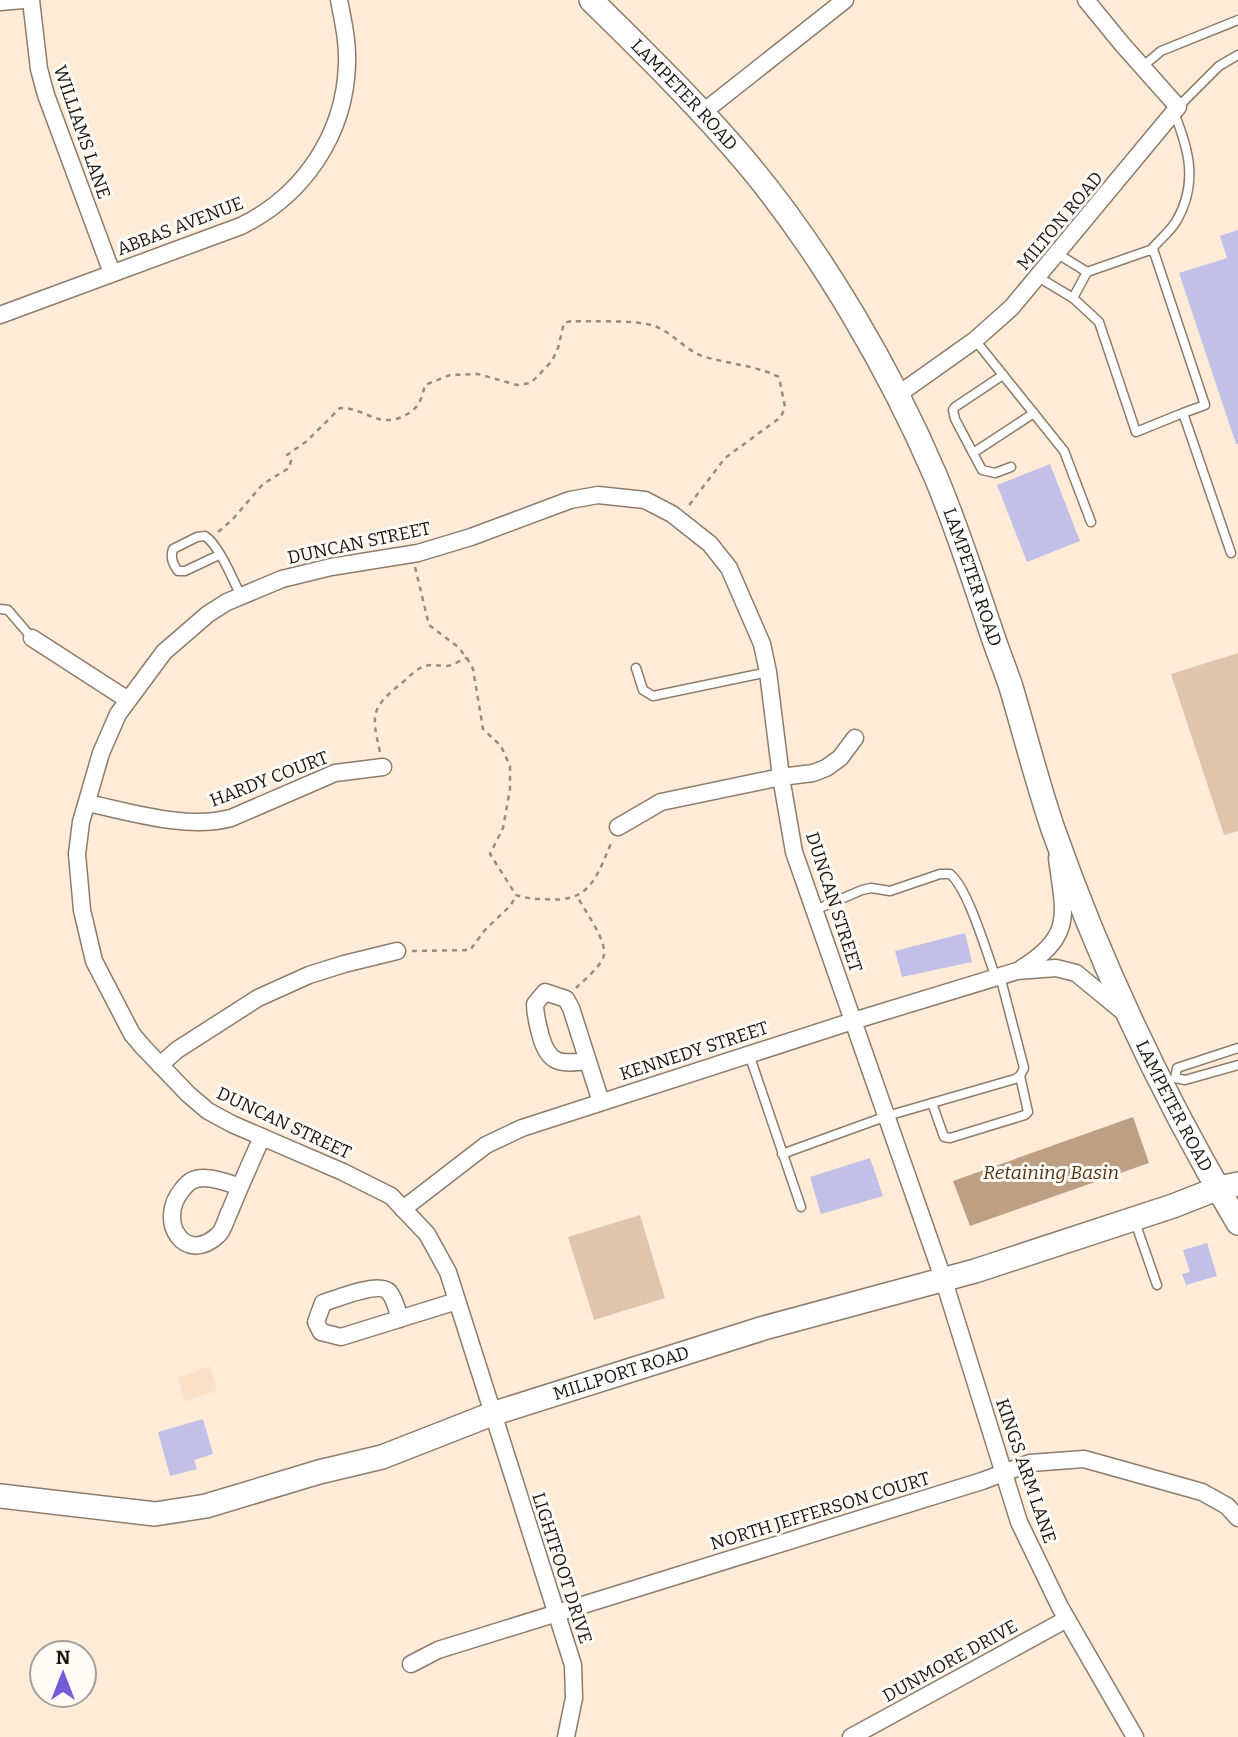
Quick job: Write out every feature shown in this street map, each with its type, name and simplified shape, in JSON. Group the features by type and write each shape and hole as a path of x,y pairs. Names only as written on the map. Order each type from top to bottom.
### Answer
{"main road":[{"name":"LAMPETER ROAD","path":"591,0 702,113 752,169 818,260 860,329 896,396 936,476 978,589 1053,829 1114,985 1129,1017 1228,1186 1238,1223"},
{"name":"MILLPORT ROAD","path":"0,1496 139,1513 169,1513 206,1506 319,1472 382,1457 492,1414 764,1328 944,1281 1228,1186"}],"street":[{"path":"0,2 23,0"},
{"name":"WILLIAMS LANE","path":"32,0 39,69 46,95 112,273"},
{"name":"ABBAS AVENUE","path":"0,315 256,218 286,196 313,166 331,135 345,85 346,40 339,0"},
{"path":"702,113 845,0"},
{"path":"1086,0 1176,110"},
{"name":"MILTON ROAD","path":"896,396 975,340 1012,307 1176,110"},
{"name":"DUNCAN STREET","path":"492,1414 448,1272 427,1234 391,1196 208,1111 188,1094 132,1034 94,961 82,910 77,855 81,822 101,753 118,714 164,652 208,614 282,579 411,554 471,537 570,500 598,495 645,500 681,520 710,544 729,568 762,644 794,852 944,1281"},
{"path":"32,638 128,700"},
{"path":"618,827 662,802 781,777 813,773 826,768 839,758 855,738"},
{"name":"HARDY COURT","path":"87,803 192,823 214,823 335,773 383,767"},
{"name":"KENNEDY STREET","path":"1017,971 1042,956 1062,928 1063,911 1053,829"},
{"path":"160,1065 177,1050 258,999 309,975 397,951"},
{"name":"KENNEDY STREET","path":"403,1209 486,1144 522,1128 1017,971 1056,968 1076,974 1129,1017"},
{"path":"588,1061 568,1063 553,1060 545,1052 535,1013 535,1004 545,992 555,993 566,999 571,1008 588,1061 601,1102"},
{"path":"240,1187 218,1180 190,1180 174,1199 171,1212 174,1232 182,1241 192,1245 205,1244 220,1234 262,1137"},
{"name":"KINGS ARM LANE","path":"944,1281 1020,1522 1067,1619 1135,1737"},
{"path":"400,1319 391,1293 373,1288 323,1303 316,1322 321,1332 341,1337 400,1319 457,1301"},
{"name":"LIGHTFOOT DRIVE","path":"492,1414 567,1644 575,1677 574,1698 566,1737"},
{"name":"NORTH JEFFERSON COURT","path":"411,1664 438,1650 1030,1463 1084,1459 1202,1492 1227,1506 1238,1518"},
{"name":"DUNMORE DRIVE","path":"852,1737 1067,1619"}],"lane":[{"path":"1142,67 1161,51 1238,20"},
{"name":"MILTON ROAD","path":"1176,110 1219,66 1238,55"},
{"path":"1073,298 1087,272 1151,250 1177,220 1186,195 1191,165 1176,110"},
{"path":"1038,277 1073,298 1099,322 1136,432 1205,405 1151,250"},
{"path":"1058,254 1087,272"},
{"path":"975,340 1065,451 1091,522"},
{"path":"1003,375 953,411 954,419 984,472 995,473 1011,467"},
{"path":"973,453 1034,413"},
{"path":"1183,413 1230,554"},
{"path":"219,555 178,571 172,560 173,549 205,536 210,539 219,555 242,596"},
{"path":"0,609 8,610 32,638"},
{"path":"636,668 643,690 653,696 768,673"},
{"path":"782,1154 887,1116 1015,1079 1024,1068 998,977 969,906 958,883 950,874 940,874 890,891 871,888 862,890 815,910"},
{"path":"1168,1082 1177,1068 1238,1048"},
{"path":"749,1054 801,1207"},
{"path":"1168,1082 1238,1065"},
{"path":"932,1103 944,1137 950,1138 1025,1115 1028,1106 1020,1076"},
{"path":"1134,1219 1157,1286"}],"path":[{"path":"210,539 232,520 263,484 289,468 291,461 287,455 307,441 340,408 386,421 396,421 416,410 425,385 450,375 478,374 517,385 531,383 552,361 564,323 571,321 648,323 702,356 764,370 779,377 785,407 781,417 725,458 690,502 681,520"},
{"path":"411,554 429,625 467,658 473,669 483,729 501,746 510,766 510,789 503,828 490,854 516,895"},
{"path":"383,767 373,724 379,705 420,667 429,664 449,666 467,658"},
{"path":"516,895 563,901 577,896 594,881 618,827"},
{"path":"397,951 470,950 516,895"},
{"path":"566,999 603,959 605,952 600,936 577,896"}],"shaded area":[{"path":"1238,653 1238,831 1224,835 1171,674"},
{"path":"640,1215 665,1298 594,1320 568,1237"},
{"path":"210,1366 217,1390 184,1401 178,1378"}],"water":[{"name":"Retaining Basin","path":"1133,1117 1149,1163 970,1226 953,1181"}],"building":[{"path":"1238,230 1236,444 1179,273 1227,258 1220,236"},
{"path":"1050,464 1080,541 1027,562 997,485"},
{"path":"965,933 972,962 902,977 895,951"},
{"path":"870,1158 883,1196 821,1214 810,1177"},
{"path":"1207,1243 1217,1276 1186,1285 1182,1274 1190,1272 1183,1250"},
{"path":"203,1419 213,1454 194,1460 197,1469 170,1476 158,1432"}]}
